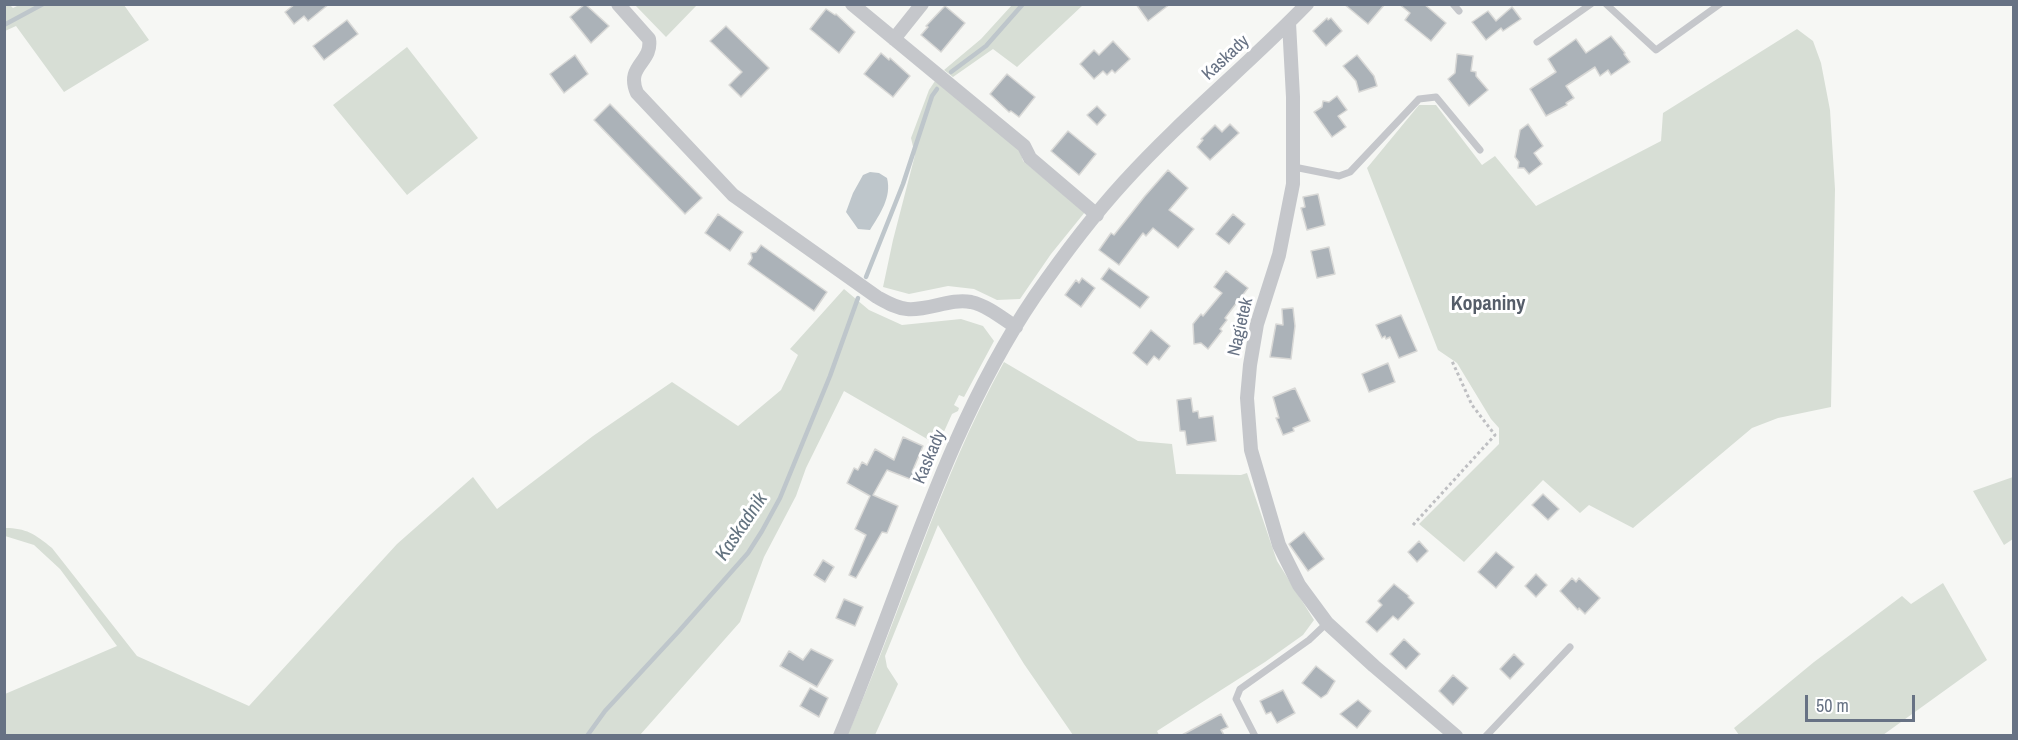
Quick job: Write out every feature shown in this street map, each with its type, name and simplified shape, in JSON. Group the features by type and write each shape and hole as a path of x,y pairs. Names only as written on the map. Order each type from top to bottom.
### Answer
{"street":[{"path":"618,4 649,39 648,51 634,74 633,80 637,93 733,195 877,297 896,307 920,309 960,301 972,302 984,306 1016,327"},
{"path":"852,4 1024,146 1030,158 1097,215"},
{"path":"894,39 922,4"},
{"name":"Kaskady","path":"840,735 950,455 1001,350 1036,295 1124,182 1307,4"},
{"name":"Nagietek","path":"1289,23 1293,97 1293,184 1279,255 1257,324 1247,398 1251,450 1279,545 1299,585 1327,623 1456,735"}],"lane":[{"path":"1453,4 1459,11"},
{"path":"1537,42 1591,4"},
{"path":"1606,4 1656,50 1720,4"},
{"path":"1293,167 1339,177 1350,172 1419,99 1436,97 1480,150"},
{"path":"1255,735 1236,699 1240,689 1309,640 1327,623"},
{"path":"1486,735 1570,647"}],"path":[{"path":"1413,525 1495,435 1472,405 1452,361"}],"shaded area":[{"path":"5,5 13,8 19,5 124,5 149,40 64,92 16,26 5,31"},
{"path":"635,5 697,5 666,37"},
{"path":"1012,5 1083,5 1017,67 993,49 953,77 944,70 981,39"},
{"path":"1797,29 1813,41 1821,63 1830,110 1835,189 1831,407 1778,418 1752,428 1633,528 1589,505 1580,513 1543,480 1464,562 1419,524 1499,444 1499,428 1491,419 1457,363 1438,350 1367,168 1419,105 1436,105 1482,165 1495,156 1536,206 1661,141 1663,113"},
{"path":"407,47 478,138 407,195 333,105"},
{"path":"935,81 1020,150 1023,161 1085,212 1051,254 1020,299 997,300 974,289 948,286 909,294 883,287 915,155 911,138 929,90"},
{"path":"870,172 879,173 887,178 888,192 881,212 870,230 858,229 846,212 863,175"},
{"path":"844,289 869,310 902,325 961,319 983,326 994,341 964,397 959,395 954,405 959,408 952,414 942,436 941,447 844,391 806,468 796,496 764,557 740,622 640,735 5,735 5,694 117,646 60,569 34,545 5,536 5,528 30,533 52,548 137,656 249,706 397,544 473,477 497,509 593,436 672,382 738,426 781,390 798,355 790,349"},
{"path":"1004,362 1138,441 1172,444 1176,474 1241,475 1247,473 1277,561 1314,620 1303,635 1157,731 1159,735 1073,735 1024,664 938,525 885,656 887,667 898,684 875,735 847,736 959,453"},
{"path":"2013,477 2013,539 2004,545 1973,491"},
{"path":"1943,583 1987,660 1883,735 1739,735 1734,728 1814,662 1902,596 1911,604"}],"building":[{"path":"295,4 329,4 308,21 304,16 294,24 285,12"},
{"path":"585,4 609,26 591,43 570,17"},
{"path":"1136,4 1170,4 1148,21"},
{"path":"1344,4 1385,4 1368,24"},
{"path":"1399,4 1424,4 1446,23 1431,41 1405,20 1410,13"},
{"path":"945,6 965,23 941,52 921,35 928,27 926,26"},
{"path":"1512,7 1521,19 1503,31 1501,28 1486,40 1472,22 1488,11 1496,21"},
{"path":"826,9 836,14 855,32 839,53 810,29"},
{"path":"1327,18 1328,20 1331,18 1342,31 1326,46 1313,31"},
{"path":"347,20 358,34 324,60 313,46"},
{"path":"726,26 769,68 741,97 729,85 742,72 710,41"},
{"path":"1611,36 1630,62 1611,75 1608,70 1600,76 1595,67 1566,86 1574,98 1566,103 1567,105 1546,116 1530,89 1556,72 1548,59 1576,39 1586,53"},
{"path":"1113,41 1130,59 1115,73 1112,70 1107,75 1103,71 1094,79 1080,64 1094,50 1099,55"},
{"path":"881,53 910,76 893,97 864,74"},
{"path":"1457,54 1473,56 1471,71 1476,72 1476,76 1488,90 1469,106 1448,79 1455,73"},
{"path":"575,55 588,74 564,93 550,74"},
{"path":"1357,55 1374,76 1377,86 1359,92 1356,81 1343,66"},
{"path":"1007,74 1035,97 1019,117 1009,112 990,94"},
{"path":"1337,96 1347,110 1338,116 1346,127 1332,137 1314,112 1322,107 1323,101 1329,102"},
{"path":"610,104 702,198 685,214 594,120"},
{"path":"1097,106 1106,115 1097,125 1087,115"},
{"path":"1230,124 1239,133 1210,160 1197,147 1203,140 1201,139 1215,125 1222,132"},
{"path":"1528,124 1543,146 1534,153 1542,164 1529,174 1524,168 1518,168 1519,162 1515,157 1520,130"},
{"path":"1068,131 1096,154 1079,175 1051,151"},
{"path":"1168,170 1188,188 1169,210 1194,229 1178,248 1153,228 1146,236 1143,233 1119,265 1099,250 1111,233 1114,235"},
{"path":"1318,194 1325,225 1307,230 1301,208 1305,207 1303,197"},
{"path":"718,214 743,232 730,251 705,233"},
{"path":"1233,214 1245,224 1229,244 1216,234"},
{"path":"761,245 827,292 814,311 748,264 752,258 751,253 756,252"},
{"path":"1329,247 1335,274 1317,278 1311,251"},
{"path":"1109,268 1149,297 1140,308 1101,279"},
{"path":"1226,271 1248,288 1225,318 1227,320 1220,329 1222,331 1208,349 1201,343 1194,344 1193,324 1201,314 1203,316 1222,293 1214,287"},
{"path":"1082,278 1095,288 1081,307 1065,295 1076,280 1079,283"},
{"path":"1293,308 1295,326 1291,359 1270,357 1276,324 1283,325 1282,309"},
{"path":"1401,315 1417,351 1399,358 1390,337 1382,338 1376,325"},
{"path":"1151,330 1170,346 1159,360 1154,356 1147,365 1133,353"},
{"path":"1388,363 1395,382 1369,392 1362,374"},
{"path":"1295,388 1310,421 1283,435 1276,418 1279,418 1273,397"},
{"path":"1191,398 1193,412 1198,411 1199,418 1213,416 1216,441 1187,445 1185,431 1180,431 1177,400"},
{"path":"903,437 923,446 912,472 918,475 915,481 887,470 873,495 898,506 887,533 882,532 856,578 849,575 866,535 855,529 870,496 847,483 854,468 858,470 862,462 867,465 875,449 894,460"},
{"path":"1543,494 1559,509 1548,520 1532,505"},
{"path":"1304,532 1324,559 1308,571 1289,544"},
{"path":"1419,541 1428,551 1417,562 1408,552"},
{"path":"1496,552 1514,567 1496,588 1478,572"},
{"path":"823,560 834,567 825,582 814,575"},
{"path":"1536,574 1547,585 1536,597 1525,586"},
{"path":"1572,578 1576,582 1579,578 1600,598 1585,614 1560,591"},
{"path":"1394,584 1414,603 1398,620 1393,616 1377,632 1366,622 1382,605 1378,601"},
{"path":"844,599 863,607 855,626 836,618"},
{"path":"1404,639 1420,654 1406,669 1390,654"},
{"path":"811,649 833,660 817,687 780,666 789,651 803,660"},
{"path":"1514,654 1524,664 1510,679 1500,669"},
{"path":"1316,666 1335,681 1327,694 1321,698 1302,683"},
{"path":"1453,675 1468,688 1453,705 1439,691"},
{"path":"810,688 828,698 819,717 800,706"},
{"path":"1283,690 1295,713 1277,723 1271,712 1266,714 1260,701"},
{"path":"1358,700 1371,711 1357,728 1340,714"},
{"path":"1221,714 1228,727 1221,730 1224,735 1182,735"}],"waterway":[{"path":"4,25 43,4"},
{"name":"Kaskadnik","path":"951,72 986,46 1023,4"},
{"name":"Kaskadnik","path":"866,277 903,184 932,96 937,89"},
{"name":"Kaskadnik","path":"587,736 605,711 748,553 762,531 780,498 830,376 858,298"}],"district":[{"name":"Kopaniny","path":"1488,305"}]}
